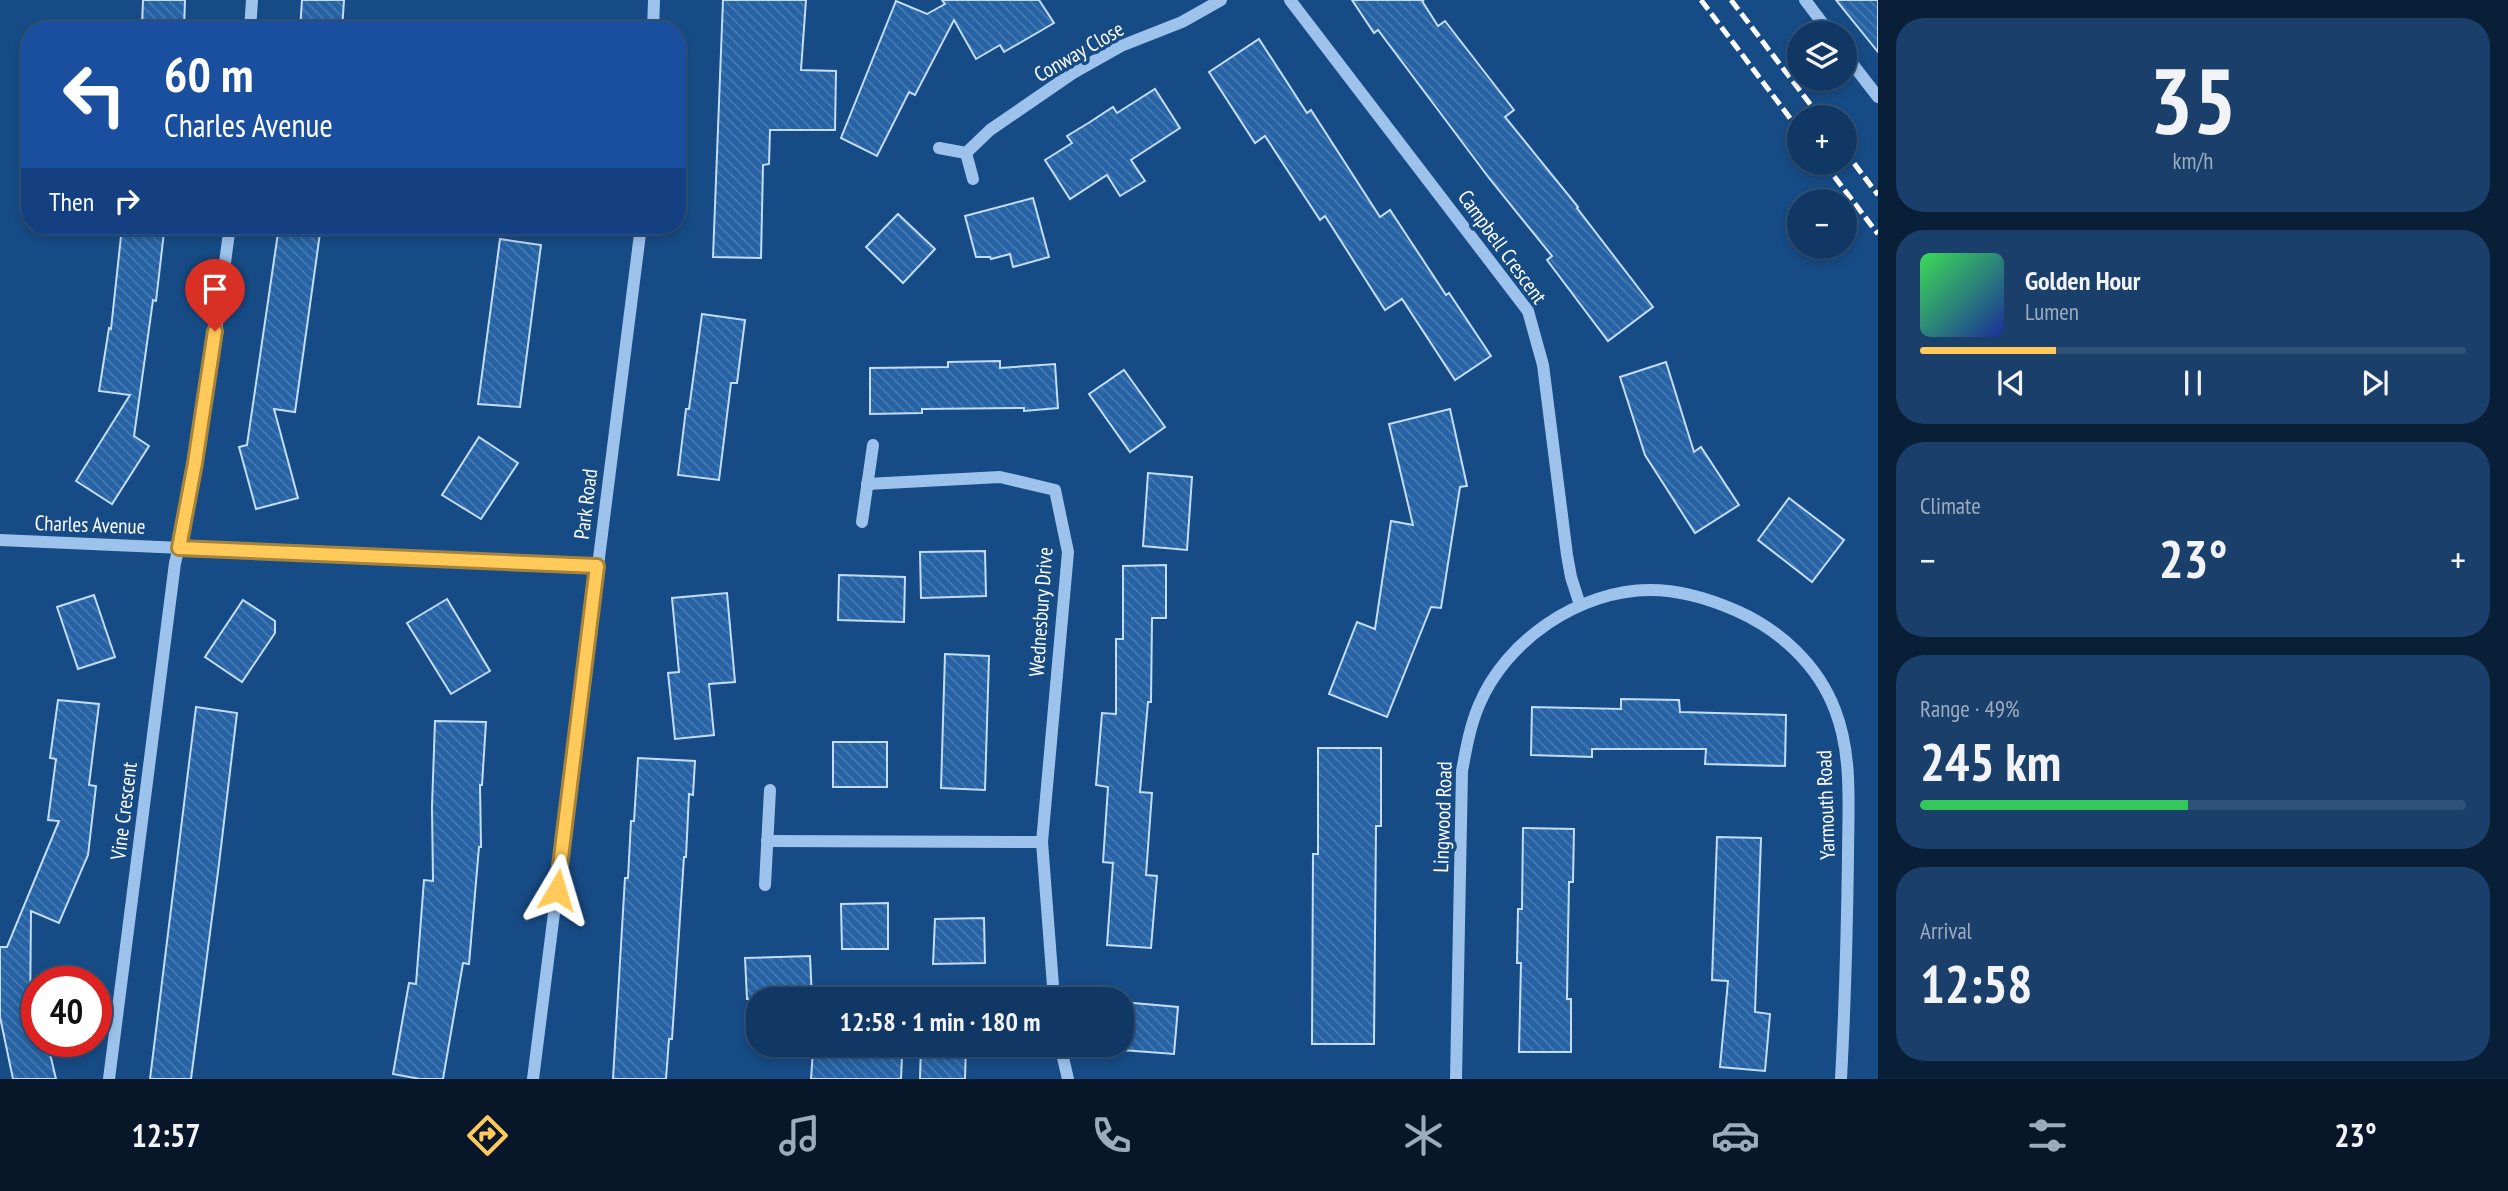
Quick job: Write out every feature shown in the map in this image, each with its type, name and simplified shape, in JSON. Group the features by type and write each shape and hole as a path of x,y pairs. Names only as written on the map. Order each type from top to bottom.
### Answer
{"street":[{"path":"251,21 252,0"},
{"path":"653,21 654,0"},
{"name":"Conway Close","path":"966,153 990,130 1073,73 1121,46 1182,22 1221,0"},
{"name":"Campbell Crescent","path":"1290,0 1528,311 1544,365 1567,555 1580,605"},
{"path":"1805,0 1821,21"},
{"path":"1857,70 1878,97"},
{"path":"939,148 966,153 973,179"},
{"name":"Vine Crescent","path":"109,1079 175,563 195,463 229,235"},
{"name":"Park Road","path":"533,1079 640,235"},
{"path":"862,522 873,445"},
{"name":"Wednesbury Drive","path":"867,484 1000,477 1055,490 1068,552 1042,842 1053,987"},
{"name":"Charles Avenue","path":"0,540 597,566"},
{"name":"Yarmouth Road","path":"1580,605 1622,592 1651,590 1682,593 1718,602 1751,617 1776,634 1801,655 1821,682 1835,710 1848,768 1847,984 1841,1079"},
{"name":"Lingwood Road","path":"1456,1079 1462,771 1468,736 1479,704 1500,669 1524,643 1551,622 1580,605"},
{"path":"765,885 770,790"},
{"path":"767,841 1042,842"},
{"path":"1063,1057 1069,1079"}],"building":[{"path":"143,0 185,0 184,21 142,21"},
{"path":"302,0 344,0 343,21 301,21"},
{"path":"723,0 806,0 801,70 836,71 835,130 770,130 769,164 763,165 761,258 713,257"},
{"path":"942,0 1039,0 1054,23 1004,52 1000,45 976,59 954,20 915,95 909,92 877,156 841,138 896,1 927,14 945,4"},
{"path":"1352,0 1424,0 1422,1 1438,26 1445,21 1514,110 1505,117 1578,207 1653,307 1608,341 1547,260 1552,256 1489,178 1378,30 1374,33"},
{"path":"1836,0 1878,0 1878,52 1857,26 1857,21 1853,21"},
{"path":"1259,39 1307,113 1311,110 1380,217 1390,210 1446,295 1449,293 1491,356 1455,380 1402,299 1385,310 1325,216 1320,220 1265,136 1255,143 1209,72"},
{"path":"1155,89 1180,128 1131,160 1145,181 1120,196 1107,175 1070,199 1045,160 1072,143 1067,136 1113,107 1117,113"},
{"path":"1033,198 1049,257 1013,267 1010,254 991,259 976,257 965,216"},
{"path":"898,214 935,249 903,283 866,247"},
{"path":"121,235 164,235 134,436 149,446 112,504 76,481 130,395 99,391 109,328 111,329"},
{"path":"278,235 320,235 295,412 274,409 298,498 256,509 239,447 247,445"},
{"path":"500,239 541,245 520,407 478,404"},
{"path":"702,314 745,320 737,383 731,383 719,480 678,475"},
{"path":"1000,361 1000,368 1055,364 1058,408 1024,411 1024,408 922,409 922,413 870,414 870,368 948,367 948,362"},
{"path":"1666,362 1694,452 1701,447 1739,505 1695,533 1645,455 1620,377"},
{"path":"1124,370 1165,427 1130,452 1089,394"},
{"path":"1450,409 1467,486 1460,487 1441,608 1431,607 1387,717 1329,694 1357,622 1375,629 1391,521 1413,525 1389,424"},
{"path":"479,437 518,463 481,519 442,495"},
{"path":"1148,473 1192,477 1187,550 1143,546"},
{"path":"1789,498 1844,540 1812,582 1758,540"},
{"path":"985,551 986,596 921,598 920,552"},
{"path":"1166,565 1166,618 1152,618 1151,702 1148,702 1140,792 1152,793 1146,875 1157,876 1151,948 1107,945 1113,863 1103,862 1108,787 1096,785 1102,713 1116,714 1116,639 1123,639 1123,566"},
{"path":"839,575 905,577 904,622 838,620"},
{"path":"727,593 735,682 709,684 714,735 675,739 668,673 679,672 672,598"},
{"path":"94,595 115,657 78,669 57,607"},
{"path":"447,599 490,671 451,694 407,623"},
{"path":"243,600 275,621 275,633 242,682 205,657"},
{"path":"945,654 989,656 985,790 941,788"},
{"path":"1621,699 1679,700 1680,712 1786,715 1785,766 1705,764 1706,749 1592,749 1592,757 1531,755 1532,707 1621,709"},
{"path":"58,700 99,704 89,785 96,786 88,855 59,923 31,911 30,966 21,966 21,1057 51,1057 56,1079 13,1079 0,1017 0,947 7,947 59,821 48,820 56,759 50,758"},
{"path":"196,707 237,713 219,864 191,1079 150,1079"},
{"path":"435,721 486,722 480,785 481,847 469,964 463,963 443,1079 420,1079 393,1074 409,983 416,984 424,880 433,881"},
{"path":"833,742 887,742 887,787 833,787"},
{"path":"1318,748 1381,748 1381,826 1376,826 1374,1044 1312,1044 1313,854 1318,854"},
{"path":"638,758 695,761 693,795 689,794 672,1039 669,1039 666,1079 613,1079 625,878 628,878"},
{"path":"1523,828 1574,829 1573,882 1569,882 1567,999 1571,999 1571,1052 1519,1052 1521,963 1517,963 1518,909 1522,909"},
{"path":"1717,837 1761,838 1755,1012 1770,1014 1765,1071 1720,1067 1728,981 1712,980"},
{"path":"888,903 888,949 842,949 841,904"},
{"path":"984,918 985,963 933,964 935,919"},
{"path":"810,956 811,987 746,987 745,958"},
{"path":"1134,1003 1178,1007 1174,1054 1134,1051"},
{"path":"813,1057 902,1057 901,1079 811,1079"},
{"path":"921,1057 966,1057 965,1079 920,1079"}],"railway":[{"path":"1701,0 1787,114"},
{"path":"1731,0 1811,105"},
{"path":"1857,167 1878,195"},
{"path":"1833,175 1878,234"}],"route":[{"path":"215,331 179,548 597,566 557,890"}]}
